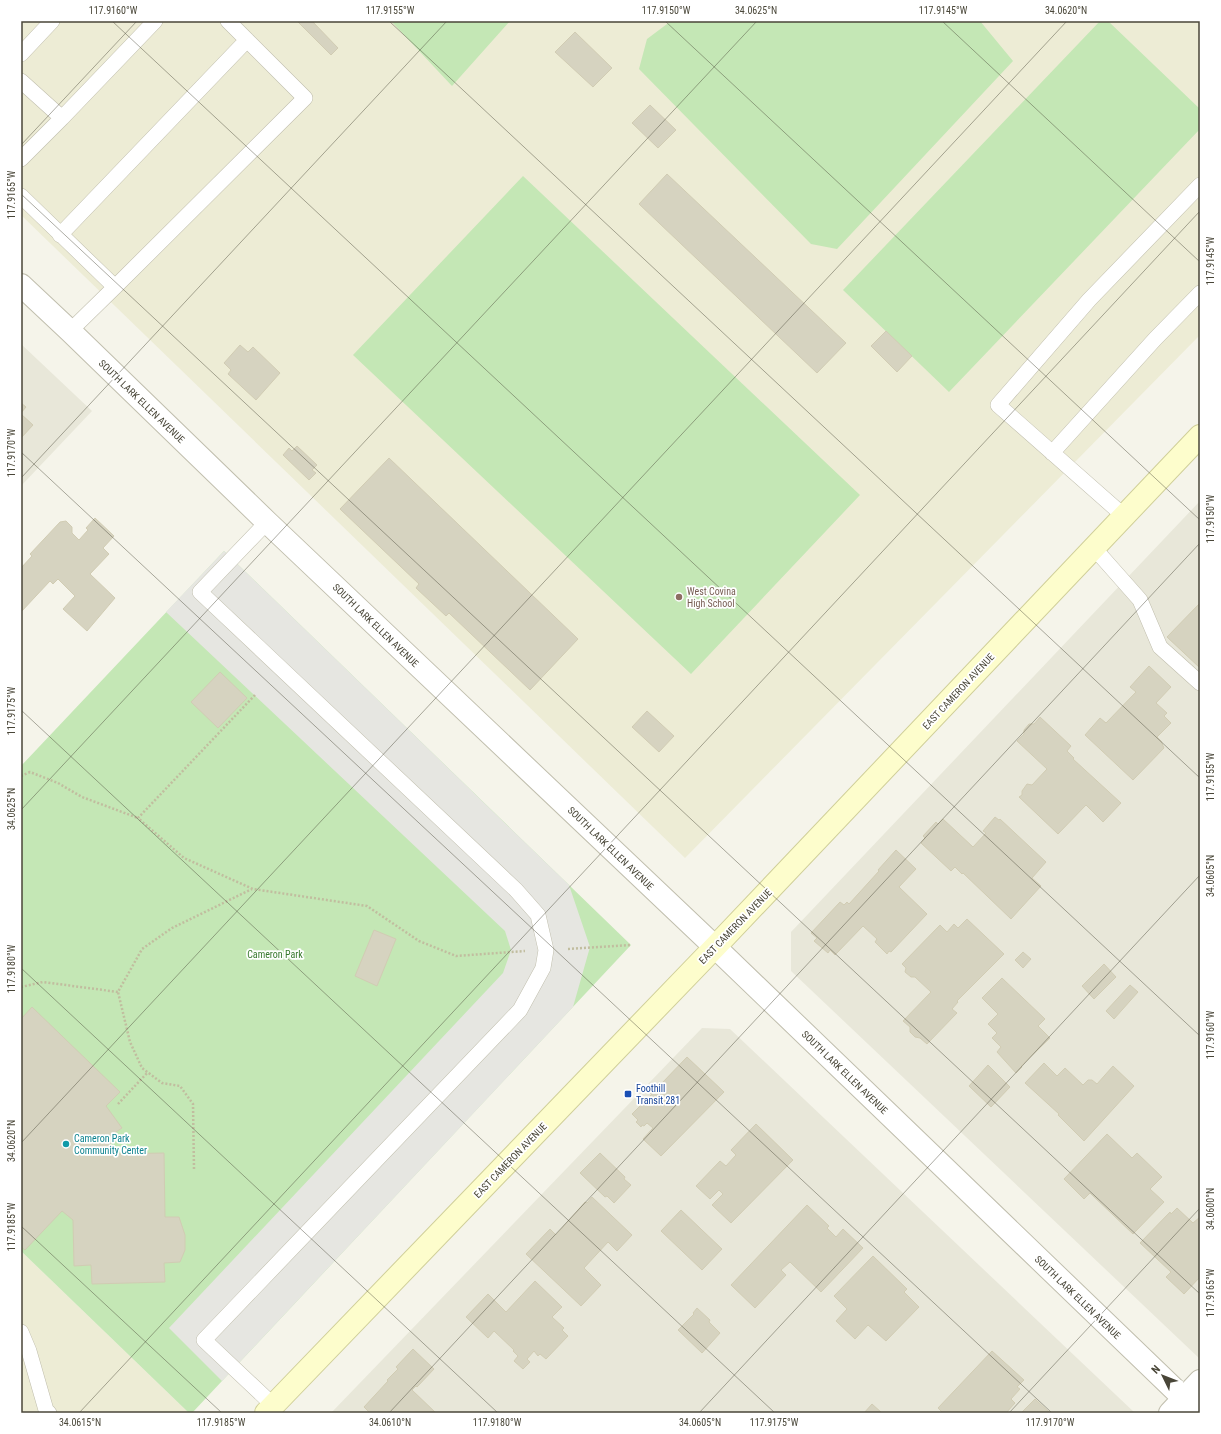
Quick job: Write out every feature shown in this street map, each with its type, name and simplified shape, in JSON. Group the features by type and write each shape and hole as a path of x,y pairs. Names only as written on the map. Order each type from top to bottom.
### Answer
{"main road":[{"name":"EAST CAMERON AVENUE","path":"274,1410 1200,436"}],"street":[{"name":"SOUTH LARK ELLEN AVENUE","path":"21,285 267,522 715,947 1185,1408"},
{"path":"1185,1408 1200,1381"}],"lane":[{"path":"21,54 52,21"},
{"path":"21,159 155,21"},
{"path":"70,331 305,98 228,21"},
{"path":"60,235 247,40"},
{"path":"21,81 62,118"},
{"path":"1124,516 998,404 1089,300 1200,185"},
{"path":"21,196 116,287"},
{"path":"1052,453 1155,339 1200,293"},
{"path":"267,522 200,592 516,890 538,915 546,950 543,968 520,1010 204,1340 274,1410"},
{"path":"1094,548 1140,600 1160,647 1200,683"},
{"path":"21,1332 30,1352 46,1410 49,1413"}],"path":[{"path":"138,818 255,695"},
{"path":"21,776 30,772 58,783 82,797 138,818 184,858 253,889 367,906 419,941 456,956 631,945"},
{"path":"194,1169 193,1104 180,1086 162,1083 142,1068 130,1042 118,992 142,949 172,928 253,889"},
{"path":"21,987 43,982 118,992"},
{"path":"118,1104 148,1072"}],"shaded area":[{"name":"West Covina High School","path":"21,21 1200,21 1200,335 685,858 21,215"},
{"path":"21,344 92,411 21,486"},
{"path":"1200,501 1200,1359 791,971 791,932"},
{"path":"224,551 569,885 590,947 573,1007 222,1381 169,1328 503,973 511,950 505,931 166,612"},
{"path":"702,1028 730,1029 1135,1413 331,1413"},
{"path":"21,1251 189,1413 21,1413"}],"green space":[{"path":"391,21 510,21 452,86"},
{"path":"671,21 980,21 1013,61 837,249 811,244 639,69 647,39"},
{"path":"1100,21 1108,21 1200,109 1200,129 949,392 843,290"},
{"path":"523,176 860,495 691,674 353,355"},
{"name":"Cameron Park","path":"224,551 631,945 192,1413 189,1413 21,1251 21,766"}],"building":[{"path":"297,21 312,21 338,48 331,55"},
{"path":"575,32 612,68 593,87 555,52"},
{"path":"650,105 676,130 658,148 632,123"},
{"path":"667,174 846,343 817,373 639,204"},
{"path":"886,331 912,356 897,372 871,346"},
{"path":"240,345 248,352 253,347 280,373 256,400 228,374 231,370 224,363"},
{"path":"21,403 26,407 21,413"},
{"path":"21,414 33,425 21,438"},
{"path":"297,446 317,465 312,470 316,473 309,480 283,455 289,448 292,451"},
{"path":"389,458 578,639 530,690 449,613 446,616 416,588 419,584 340,509"},
{"path":"95,518 114,536 103,548 109,554 90,574 115,598 87,631 63,609 75,596 58,579 53,584 50,581 21,612 21,568 32,556 30,554 60,522 66,521 72,527 72,533 79,540 88,530 86,528"},
{"path":"1200,603 1200,668 1167,637"},
{"path":"1149,666 1171,687 1156,703 1167,713 1164,716 1171,723 1157,737 1161,741 1164,748 1133,780 1085,735 1100,718 1106,723 1136,692 1130,687"},
{"path":"220,672 247,698 218,728 191,702"},
{"path":"647,711 674,736 659,752 632,727"},
{"path":"1040,717 1071,746 1067,751 1074,758 1073,759 1121,803 1103,822 1086,805 1058,834 1019,797 1022,795 1022,791 1027,784 1032,785 1047,769 1017,741 1024,734 1024,730 1029,724 1034,724"},
{"path":"995,817 999,820 1000,819 1046,862 1032,878 1041,886 1011,919 963,873 962,874 955,867 951,871 921,843 925,838 923,836 936,822 938,824 943,819 973,847 986,833 983,831"},
{"path":"896,850 916,869 899,887 927,914 891,952 889,951 887,954 875,942 877,939 863,926 835,955 830,950 828,953 814,941 817,938 811,933 840,902 844,905 847,902 849,904"},
{"path":"967,919 1004,954 957,1001 958,1002 952,1009 957,1013 927,1044 920,1038 915,1037 910,1032 910,1027 903,1021 931,992 915,977 911,977 905,972 906,968 902,964 940,925 947,932 954,924 958,928"},
{"path":"374,930 396,939 377,986 355,976"},
{"path":"1023,952 1031,959 1023,968 1015,960"},
{"path":"1104,964 1116,977 1094,999 1082,986"},
{"path":"1002,978 1045,1019 1038,1026 1050,1038 1021,1066 1022,1067 1016,1073 997,1052 1001,1047 992,1038 997,1033 988,1024 998,1014 982,998"},
{"path":"1130,985 1138,992 1114,1019 1106,1011"},
{"name":"Cameron Park Community Center","path":"32,1007 120,1092 106,1106 122,1128 110,1136 111,1154 164,1153 165,1217 179,1217 185,1235 185,1250 180,1262 164,1263 165,1282 92,1284 91,1265 74,1266 73,1220 62,1211 25,1250 21,1247 21,1019"},
{"path":"687,1057 724,1092 661,1156 643,1139 653,1128 647,1123 641,1127 636,1122 638,1120 632,1114 652,1094 650,1093 661,1082 662,1083"},
{"path":"1044,1063 1057,1076 1065,1068 1083,1085 1088,1080 1092,1080 1097,1084 1113,1066 1134,1086 1084,1141 1058,1115 1059,1114 1025,1083"},
{"path":"988,1065 1010,1087 991,1107 969,1086"},
{"path":"756,1124 793,1160 731,1223 712,1205 723,1194 719,1190 710,1199 696,1186 720,1161 726,1166 736,1155 731,1150"},
{"path":"1107,1134 1132,1158 1137,1153 1162,1177 1150,1189 1164,1202 1133,1234 1090,1193 1084,1199 1064,1179"},
{"path":"600,1153 625,1177 624,1179 631,1185 614,1203 607,1196 605,1197 580,1173"},
{"path":"592,1197 632,1235 617,1251 608,1242 584,1268 601,1285 581,1306 526,1254 550,1229 556,1235 585,1202 587,1203"},
{"path":"807,1205 829,1226 827,1228 836,1237 843,1229 863,1248 821,1292 790,1262 781,1270 786,1275 755,1308 731,1285"},
{"path":"1177,1208 1193,1223 1200,1217 1200,1277 1184,1294 1166,1277 1171,1272 1140,1243 1170,1212 1171,1214"},
{"path":"681,1210 722,1249 702,1270 661,1231"},
{"path":"873,1256 907,1289 904,1292 919,1307 886,1341 868,1325 855,1339 836,1321 847,1309 834,1296"},
{"path":"535,1281 562,1307 552,1317 564,1328 562,1330 568,1336 546,1359 540,1354 538,1356 534,1351 527,1359 530,1362 523,1369 514,1361 518,1356 513,1351 514,1350 494,1331 488,1338 466,1317 488,1294 506,1312"},
{"path":"697,1308 710,1320 709,1322 720,1333 702,1353 678,1330 694,1314 693,1313"},
{"path":"413,1349 434,1369 417,1387 416,1386 412,1390 436,1413 370,1413 364,1407 388,1381 387,1380 398,1369 396,1367"},
{"path":"992,1351 1024,1380 1017,1387 1020,1389 1011,1399 1015,1403 1006,1413 943,1413 938,1408"},
{"path":"1035,1399 1050,1413 1021,1413"},
{"path":"872,1404 882,1413 864,1413"}],"place":[{"name":"West Covina High School","path":"679,597"},
{"name":"Foothill Transit 281","path":"628,1094"},
{"name":"Cameron Park Community Center","path":"66,1144"}]}
